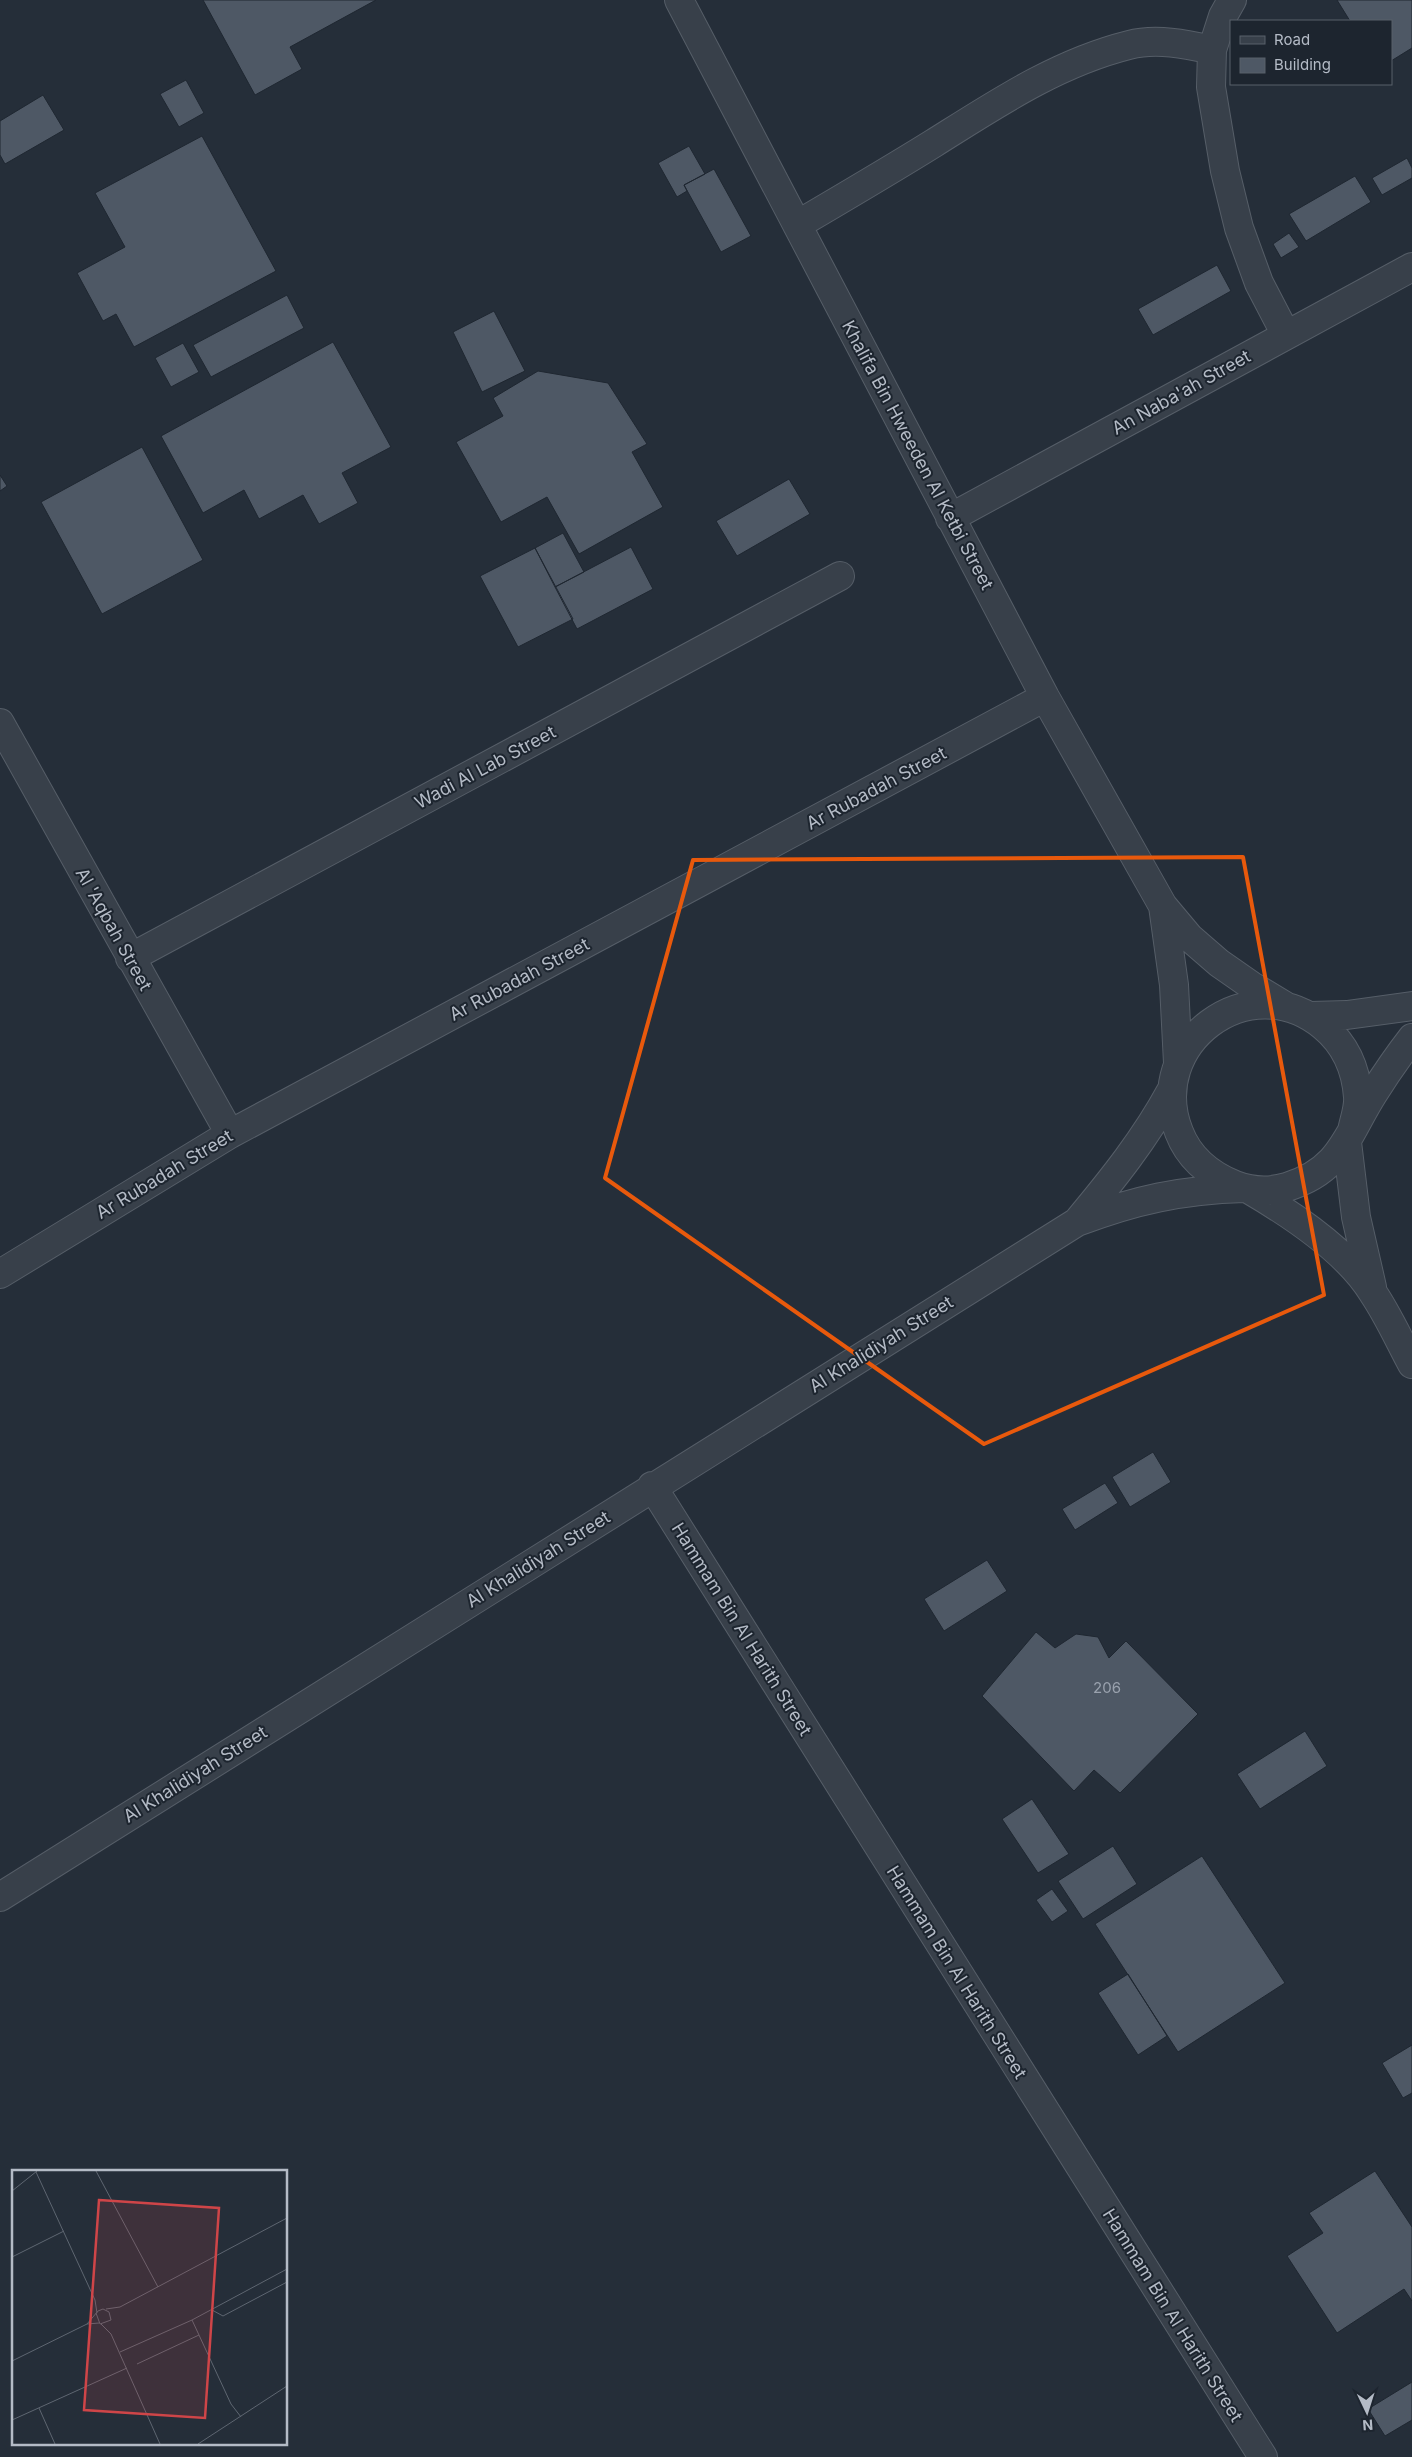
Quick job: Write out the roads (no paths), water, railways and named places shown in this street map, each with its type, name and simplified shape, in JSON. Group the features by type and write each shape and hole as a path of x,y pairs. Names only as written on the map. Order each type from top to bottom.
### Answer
{"street":[{"name":"Khalifa Bin Hweeden Al Ketbi Street","path":"679,0 1045,697 1163,906 1189,936 1219,963 1287,1007"},
{"path":"1232,0 1222,16 1212,50 1210,87 1225,171 1239,228 1259,283 1286,335"},
{"path":"797,225 882,176 1030,83 1087,59 1131,44 1177,43 1212,50"},
{"name":"An Naba'ah Street","path":"950,518 1412,267"},
{"name":"Wadi Al Lab Street","path":"130,958 840,576"},
{"name":"Ar Rubadah Street","path":"2,1269 230,1134 1045,697"},
{"name":"Al 'Aqbah Street","path":"0,723 230,1134"},
{"name":"Khalifa Bin Hweeden Al Ketbi Street","path":"1163,906 1178,1024 1178,1063"},
{"path":"1373,1291 1356,1218 1350,1136 1358,1099 1353,1066 1337,1038 1312,1016 1287,1007 1260,1004 1234,1010 1210,1022 1191,1040 1178,1063 1171,1091 1173,1118 1183,1142 1198,1163 1219,1178 1246,1189 1284,1210 1316,1234 1346,1261 1373,1291 1412,1364"},
{"path":"1312,1016 1355,1014 1412,1006"},
{"path":"1350,1136 1373,1094 1412,1038"},
{"name":"Al Khalidiyah Street","path":"1077,1222 1152,1126 1171,1091"},
{"name":"Al Khalidiyah Street","path":"0,1897 652,1486 1077,1222 1117,1207 1158,1196 1200,1190 1278,1189 1305,1181 1329,1165 1350,1136"},
{"name":"Hammam Bin Al Harith Street","path":"652,1486 1263,2457"}]}
